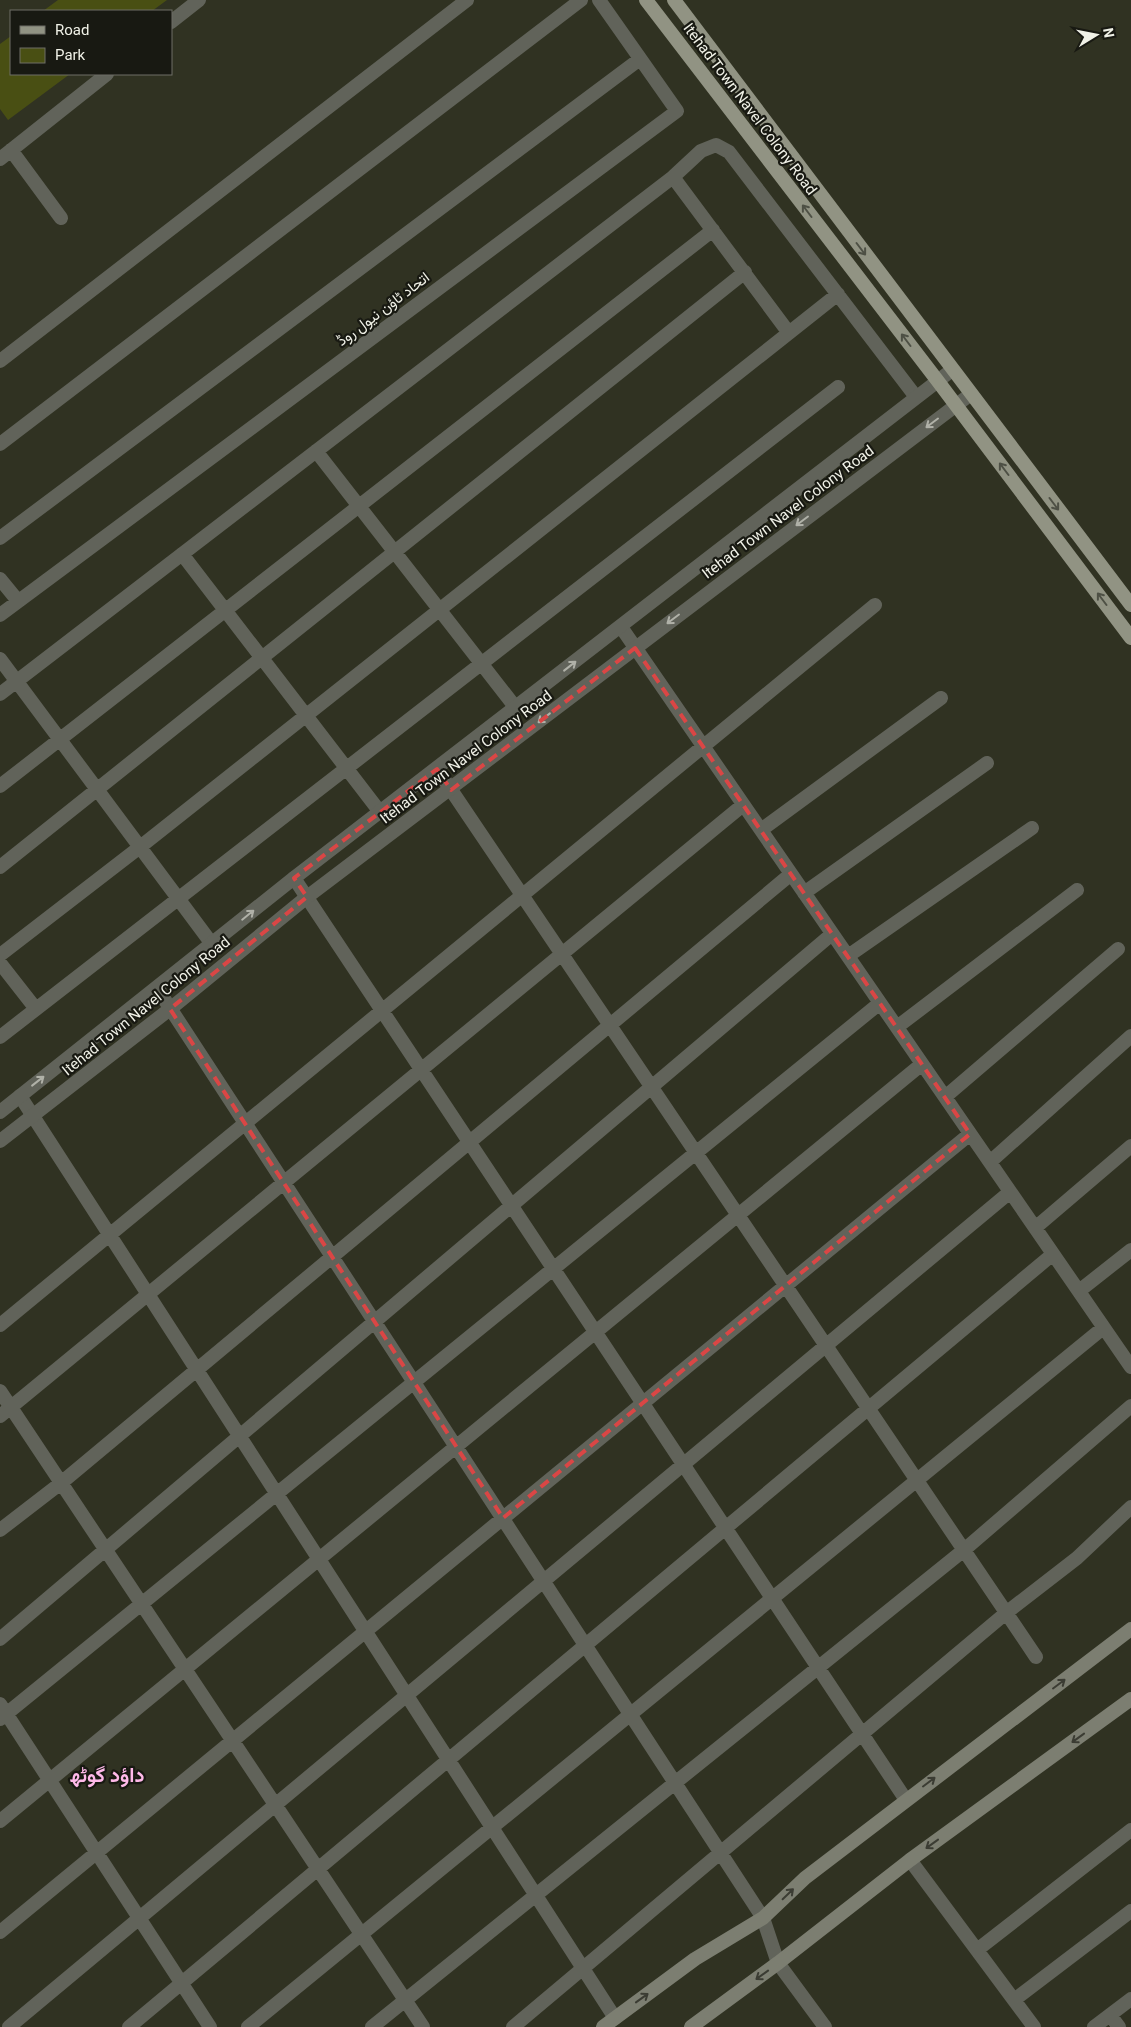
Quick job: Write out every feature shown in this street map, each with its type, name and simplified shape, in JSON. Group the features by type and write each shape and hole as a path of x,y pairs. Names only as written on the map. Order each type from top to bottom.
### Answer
{"main road":[{"name":"Itehad Town Navel Colony Road","path":"646,0 937,380 1131,638"},
{"name":"Itehad Town Navel Colony Road","path":"674,0 1131,605"},
{"path":"603,2027 695,1959 763,1918 805,1878 1131,1629"},
{"path":"691,2027 778,1963 910,1860 1131,1699"}],"street":[{"path":"172,21 199,0"},
{"path":"0,361 467,0"},
{"path":"0,444 582,0"},
{"name":"اتحاد ٹاؤن نیول روڈ","path":"0,614 677,111 599,0"},
{"path":"0,538 640,59"},
{"path":"0,159 106,75"},
{"path":"0,694 674,177 701,152 716,146 729,152 916,397"},
{"path":"12,150 60,218"},
{"path":"674,177 789,333"},
{"path":"0,786 713,230"},
{"path":"0,867 745,272"},
{"path":"0,955 140,847 838,294"},
{"name":"Itehad Town Navel Colony Road","path":"0,1112 294,878 952,370"},
{"path":"0,1037 838,387"},
{"name":"Itehad Town Navel Colony Road","path":"0,1141 170,1009 307,898 971,394"},
{"path":"316,451 516,708"},
{"path":"182,554 380,812"},
{"path":"0,579 18,602"},
{"path":"0,1325 874,605"},
{"path":"621,627 1131,1368"},
{"path":"0,659 212,944"},
{"path":"761,830 941,698"},
{"path":"804,892 987,763"},
{"path":"437,769 1036,1657"},
{"path":"5,1412 743,805"},
{"path":"848,956 1032,828"},
{"path":"0,1530 61,1483 791,874"},
{"path":"294,878 906,1800"},
{"path":"897,1028 1077,890"},
{"path":"0,1639 832,934"},
{"path":"945,1097 1118,949"},
{"path":"0,963 36,1009"},
{"path":"156,988 676,1782 763,1918 778,1963 825,2027"},
{"path":"210,2027 50,1780 2,1713 142,1604 880,1003"},
{"path":"990,1162 1131,1036"},
{"path":"0,1821 922,1064"},
{"path":"20,1096 615,2018"},
{"path":"0,1932 970,1134"},
{"path":"1034,1228 1131,1146"},
{"path":"9,2027 1010,1192"},
{"path":"1079,1291 1131,1250"},
{"path":"129,2027 1053,1254"},
{"path":"248,2027 1104,1328"},
{"path":"0,1391 5,1412 61,1483 423,2027"},
{"path":"372,2027 964,1550 1131,1406"},
{"path":"513,2027 1006,1613 1077,1558 1131,1508"},
{"path":"977,1950 1131,1830"},
{"path":"910,1860 1034,2027"},
{"path":"1014,2000 1131,1911"},
{"path":"1094,2027 1131,1999"},
{"path":"1110,2015 1119,2027"}],"highlighted area":[{"path":"635,648 970,1134 503,1518 170,1009 307,897 294,878 437,769 451,790"}],"green space":[{"path":"58,0 167,0 153,10 44,10"},
{"path":"10,37 10,75 69,75 8,120 0,109 0,44"}],"district":[{"name":"داؤد گوٹھ","path":"107,1775"}]}
